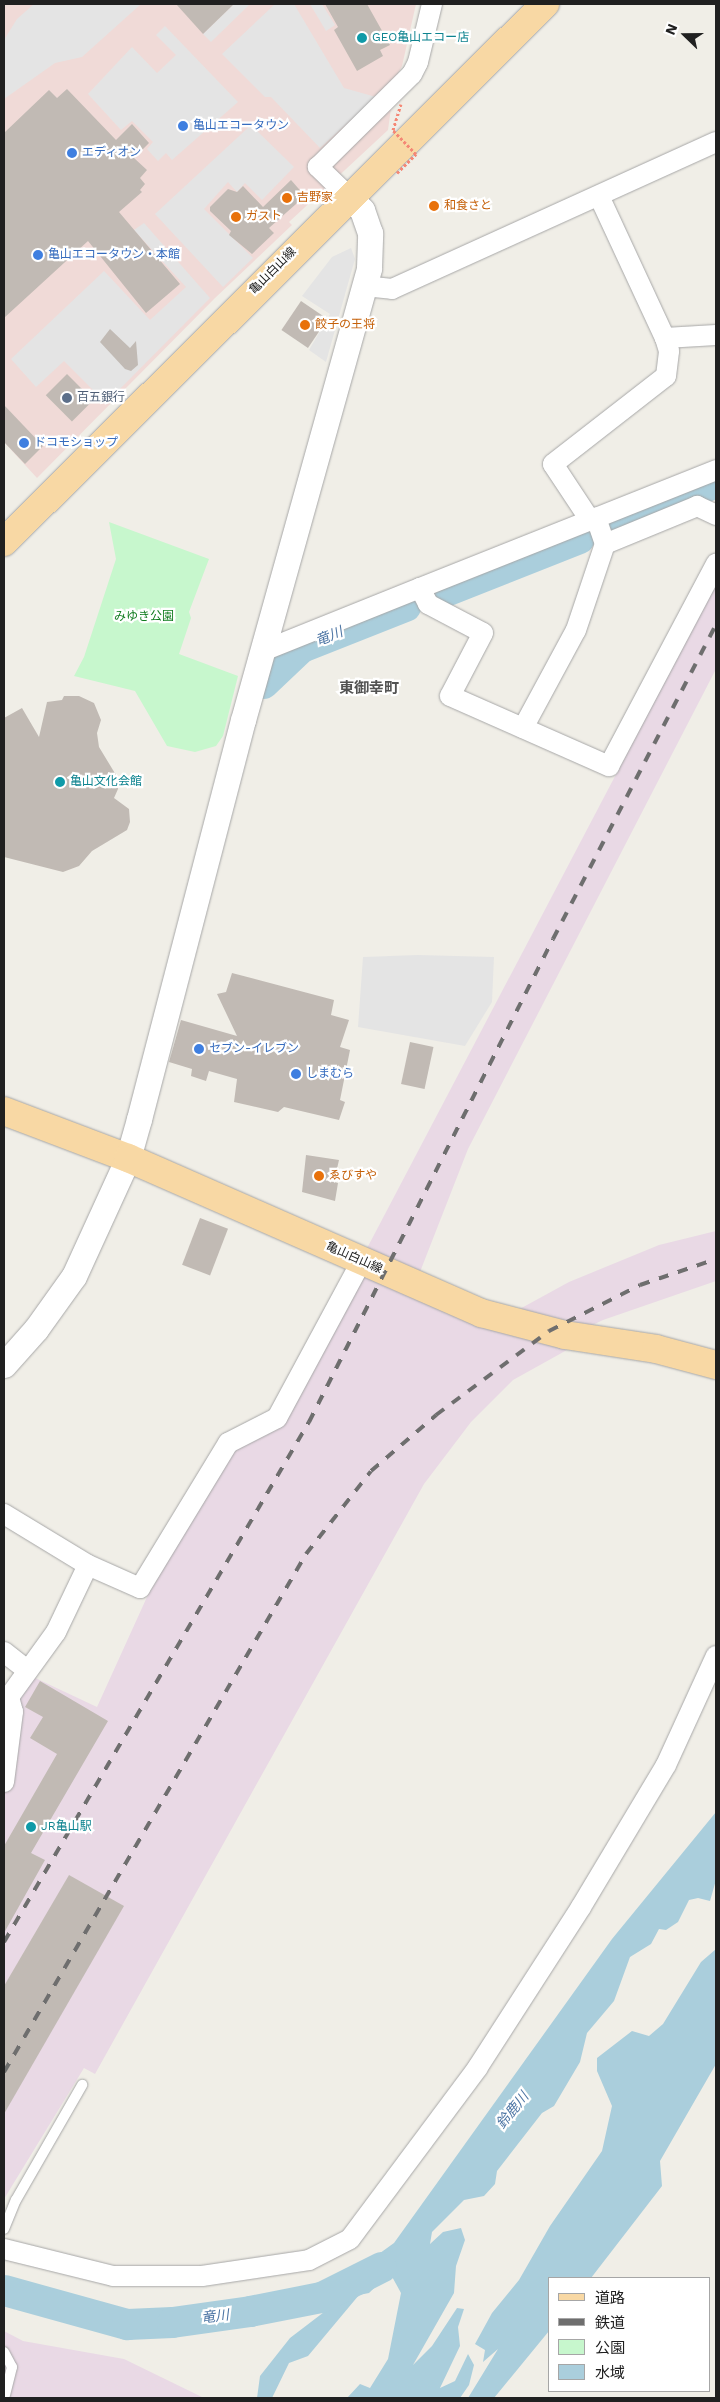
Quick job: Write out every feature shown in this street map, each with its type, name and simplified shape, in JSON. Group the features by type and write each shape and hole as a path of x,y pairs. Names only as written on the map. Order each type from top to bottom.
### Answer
{"main road":[{"name":"亀山白山線","path":"4,542 302,243 350,198 545,4"},
{"name":"亀山白山線","path":"4,1111 128,1158 361,1262 487,1315 572,1336 656,1349 716,1365"}],"street":[{"path":"4,1365 36,1329 74,1276 128,1158 263,651 369,268 370,233 362,210 318,167 412,74 418,62 432,4"},
{"path":"364,286 392,289 716,142"},
{"path":"523,728 576,630 606,544 593,519 553,464 666,376 669,350 665,338 599,196"},
{"path":"665,338 716,335"},
{"path":"263,651 716,470"},
{"path":"606,544 697,506 716,515"},
{"path":"420,588 428,604 483,633 450,696 609,766 716,564"},
{"path":"4,1514 88,1565 140,1588 228,1443 277,1418 361,1262"},
{"path":"4,1782 13,1712 8,1697 56,1632 88,1565"},
{"path":"4,1652 27,1670"},
{"path":"4,2249 113,2276 202,2276 310,2260 350,2238 478,2067 581,1907 666,1765 716,1656"}],"lane":[{"path":"4,2229 16,2200 82,2085"},
{"path":"4,2352 12,2367 5,2395"}],"path":[{"path":"397,173 416,154 393,130 401,104"}],"shaded area":[{"name":"亀山エコータウン","path":"4,4 416,4 402,66 395,79 388,130 289,222 292,225 215,298 37,478 4,442"},
{"path":"34,4 141,4 82,57 55,63 4,99 4,40 17,19"},
{"path":"234,4 250,4 211,42 203,34"},
{"path":"275,4 294,4 344,88 376,97 320,148 271,97 265,97 222,54"},
{"path":"310,4 322,4 335,25 326,31"},
{"path":"165,26 238,102 172,160 166,153 158,161 147,149 153,142 132,121 121,130 88,94 132,47 157,73 176,55 156,35"},
{"path":"251,125 294,167 262,200 245,183 237,192 228,182 204,209 253,258 223,287 155,214"},
{"path":"144,223 210,298 106,403 64,361 36,387 11,359 104,271 150,320 186,287 134,230"},
{"path":"351,248 355,259 326,362 309,350 330,314 302,296 332,257"},
{"path":"716,584 716,669 468,1149 418,1277 364,1254"},
{"path":"418,955 494,957 492,1002 465,1046 358,1027 363,957"},
{"path":"716,1231 716,1281 603,1320 582,1330 516,1311 569,1282 659,1245"},
{"path":"363,1274 496,1330 567,1350 513,1380 471,1422 424,1484 95,2074 84,2068 4,2199 4,1793 10,1777 17,1698 31,1676 97,1707 147,1597 231,1448 280,1426"},
{"path":"4,2331 23,2341 124,2359 204,2398 4,2398"}],"green space":[{"name":"みゆき公園","path":"109,522 209,559 189,612 191,618 179,654 238,676 223,736 216,746 195,752 167,746 135,691 74,676 84,657 116,559"}],"water":[{"name":"鈴鹿川","path":"716,1812 716,1880 710,1901 698,1898 689,1900 678,1922 666,1930 659,1929 651,1944 630,1957 614,2001 587,2033 580,2062 554,2106 542,2113 497,2171 495,2184 484,2196 464,2200 432,2232 430,2244 443,2232 461,2228 465,2240 456,2266 454,2293 413,2365 432,2346 457,2308 464,2309 458,2327 460,2346 440,2388 455,2381 468,2354 474,2365 469,2385 460,2398 347,2398 360,2384 370,2388 388,2359 401,2293 390,2273 369,2293 359,2295 308,2356 289,2363 272,2398 257,2398 260,2376 290,2338 328,2309 351,2274 394,2243 612,1939"},
{"path":"716,1949 716,2064 660,2161 662,2186 592,2277 548,2277 548,2332 494,2398 468,2398 498,2349 483,2362 485,2350 475,2344 492,2313 519,2280 550,2226 602,2151 612,2106 597,2071 597,2058 632,2031 649,2036 663,2024 701,1962"}],"building":[{"path":"176,4 234,4 203,34"},
{"name":"GEO亀山エコー店","path":"325,4 367,4 390,45 380,50 383,56 357,71 334,30 338,27"},
{"name":"亀山エコータウン・本館","path":"67,89 116,140 132,124 149,143 134,158 147,170 140,178 145,184 140,190 142,192 119,212 180,284 146,313 88,241 4,318 4,133 49,90 57,98"},
{"path":"291,180 305,196 269,228 274,233 252,254 229,235 231,231 210,211 210,207 228,189 237,192 243,186 263,207"},
{"name":"餃子の王将","path":"301,301 328,319 308,348 281,330"},
{"path":"110,329 130,348 136,341 138,365 131,371 125,369 100,342"},
{"path":"67,374 93,400 72,421 46,395"},
{"path":"4,405 43,446 25,464 4,442"},
{"name":"亀山文化会館","path":"64,696 79,696 94,703 101,720 97,733 99,747 116,775 118,789 114,798 129,809 130,822 127,830 92,851 79,866 63,872 4,857 4,718 22,708 39,737 47,702 62,700"},
{"path":"232,973 334,1000 331,1015 349,1020 340,1047 350,1050 340,1100 345,1102 339,1120 284,1107 278,1112 234,1102 237,1079 209,1071 206,1081 191,1076 192,1069 169,1062 181,1020 237,1036 217,994 226,992"},
{"path":"410,1042 433,1047 425,1089 401,1084"},
{"path":"306,1155 339,1160 334,1182 338,1183 335,1201 302,1192"},
{"path":"200,1218 228,1229 210,1275 182,1265"},
{"name":"JR亀山駅","path":"40,1681 108,1721 31,1853 45,1860 4,1933 4,1846 57,1754 30,1738 43,1717 25,1707"},
{"path":"69,1875 124,1906 4,2114 4,1986"}],"waterway":[{"name":"竜川","path":"609,526 716,482"},
{"name":"竜川","path":"445,591 579,538"},
{"name":"竜川","path":"263,683 301,647 405,606"},
{"name":"竜川","path":"4,2290 127,2324 172,2322 250,2311 321,2297 381,2267"}],"railway":[{"path":"4,1942 309,1422 553,939 716,625"},
{"path":"4,2072 306,1554 371,1471 436,1415 549,1331 640,1285 716,1259"}],"place":[{"name":"GEO亀山エコー店","path":"362,38"},
{"name":"亀山エコータウン","path":"183,126"},
{"name":"エディオン","path":"72,153"},
{"name":"吉野家","path":"287,198"},
{"name":"和食さと","path":"434,206"},
{"name":"ガスト","path":"236,217"},
{"name":"亀山エコータウン・本館","path":"38,255"},
{"name":"餃子の王将","path":"305,325"},
{"name":"百五銀行","path":"67,398"},
{"name":"ドコモショップ","path":"24,443"},
{"name":"亀山文化会館","path":"60,782"},
{"name":"セブン-イレブン","path":"199,1049"},
{"name":"しまむら","path":"296,1074"},
{"name":"ゑびすや","path":"319,1176"},
{"name":"JR亀山駅","path":"31,1827"}],"district":[{"name":"東御幸町","path":"369,689"}]}
